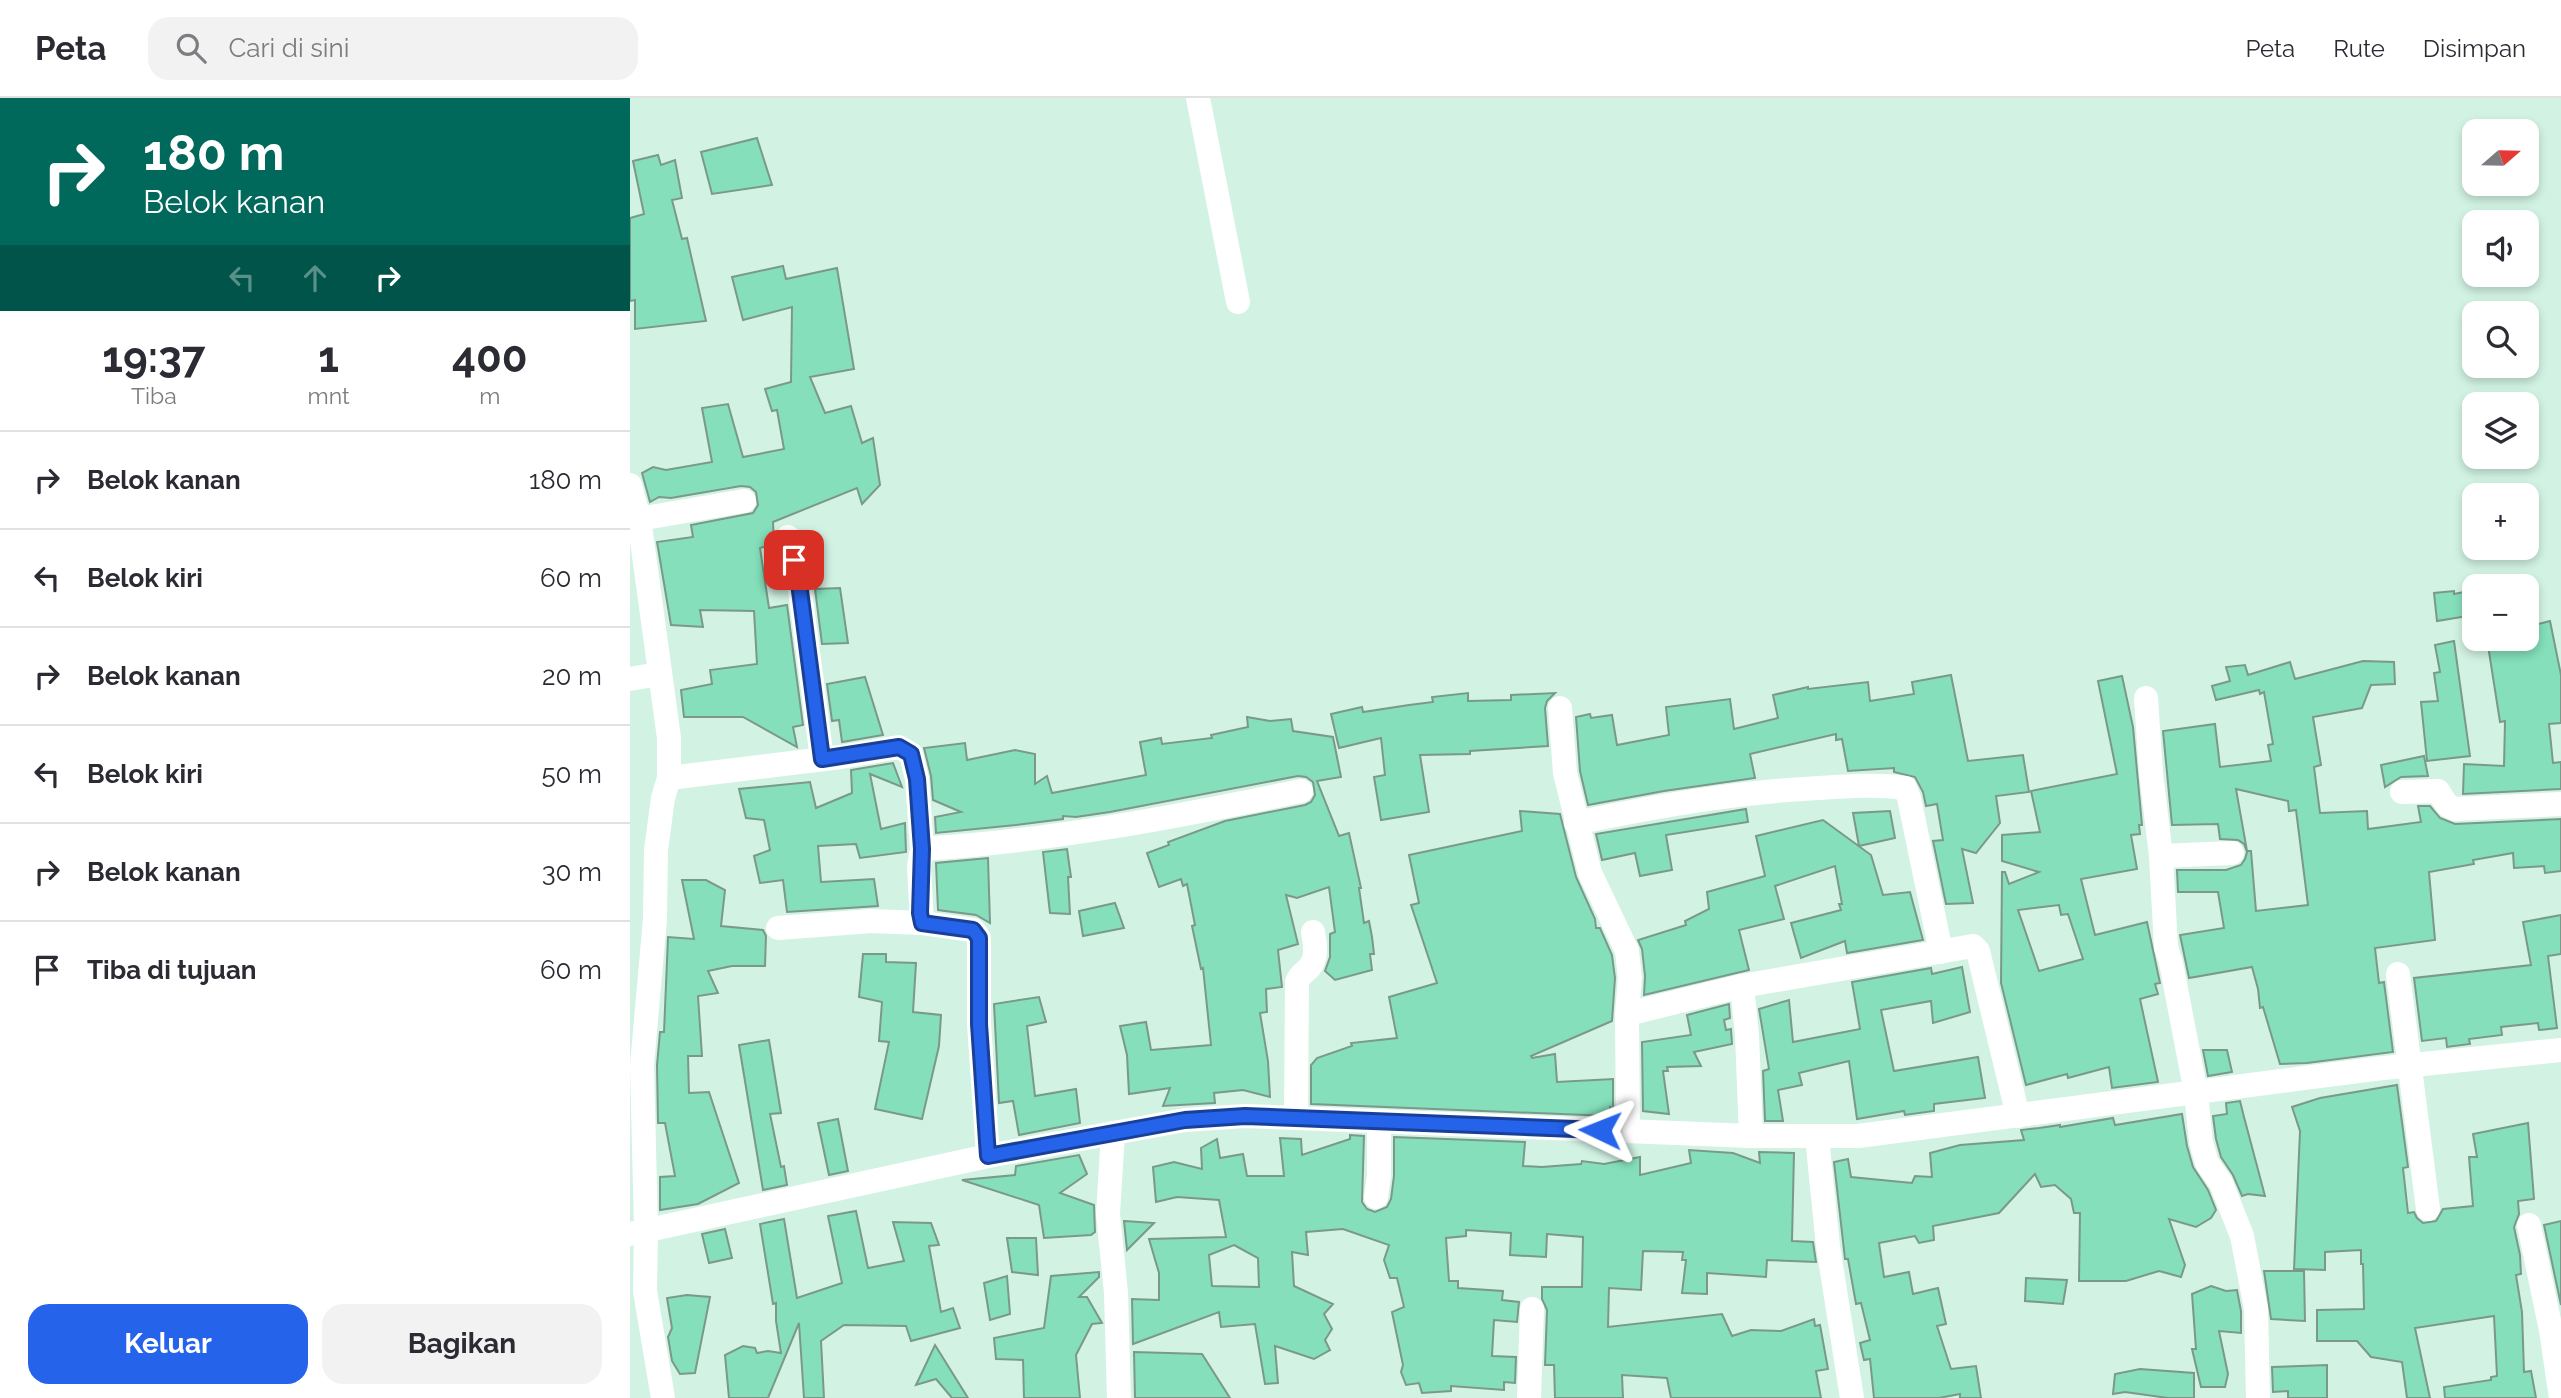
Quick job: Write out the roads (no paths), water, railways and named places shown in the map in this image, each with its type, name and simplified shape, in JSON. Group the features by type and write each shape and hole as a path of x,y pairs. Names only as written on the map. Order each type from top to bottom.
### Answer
{"street":[{"path":"1198,98 1238,302"},
{"path":"630,485 639,519 669,738 669,778 663,798 656,850 655,919 642,1065 638,1231 663,1398"},
{"path":"639,519 744,501"},
{"path":"788,537 799,583 822,759"},
{"path":"630,679 660,674"},
{"path":"2146,698 2151,773 2161,856 2166,947 2196,1093 2201,1142 2207,1163 2221,1183 2242,1236 2256,1309 2258,1398"},
{"path":"1560,708 1565,773 1576,823 1602,905 1627,951 1630,978 1627,1014 1628,1131"},
{"path":"669,778 899,747 907,751 913,760 917,779 922,849 919,866 922,923"},
{"path":"1576,823 1671,803 1759,790 1880,785 1905,788 1941,952"},
{"path":"922,849 997,844 1165,820 1301,791"},
{"path":"2402,792 2438,791 2449,808 2455,809 2561,804"},
{"path":"2161,856 2232,853"},
{"path":"778,928 872,921 922,923 973,930 979,938 979,1024 988,1156"},
{"path":"1296,1118 1297,982 1300,974 1310,967 1315,956 1313,932"},
{"path":"1627,1014 1742,986 1973,946 1978,951 2018,1116"},
{"path":"2398,974 2428,1209"},
{"path":"1742,986 1751,1136"},
{"path":"638,1231 988,1156 1185,1120 1245,1116 1751,1136 1858,1136 2408,1066 2561,1050"},
{"path":"1376,1197 1379,1122"},
{"path":"1113,1133 1108,1214 1116,1293 1119,1398"},
{"path":"1817,1137 1828,1246 1853,1398"},
{"path":"2529,1225 2551,1330 2561,1398"},
{"path":"1529,1398 1532,1309"}]}
